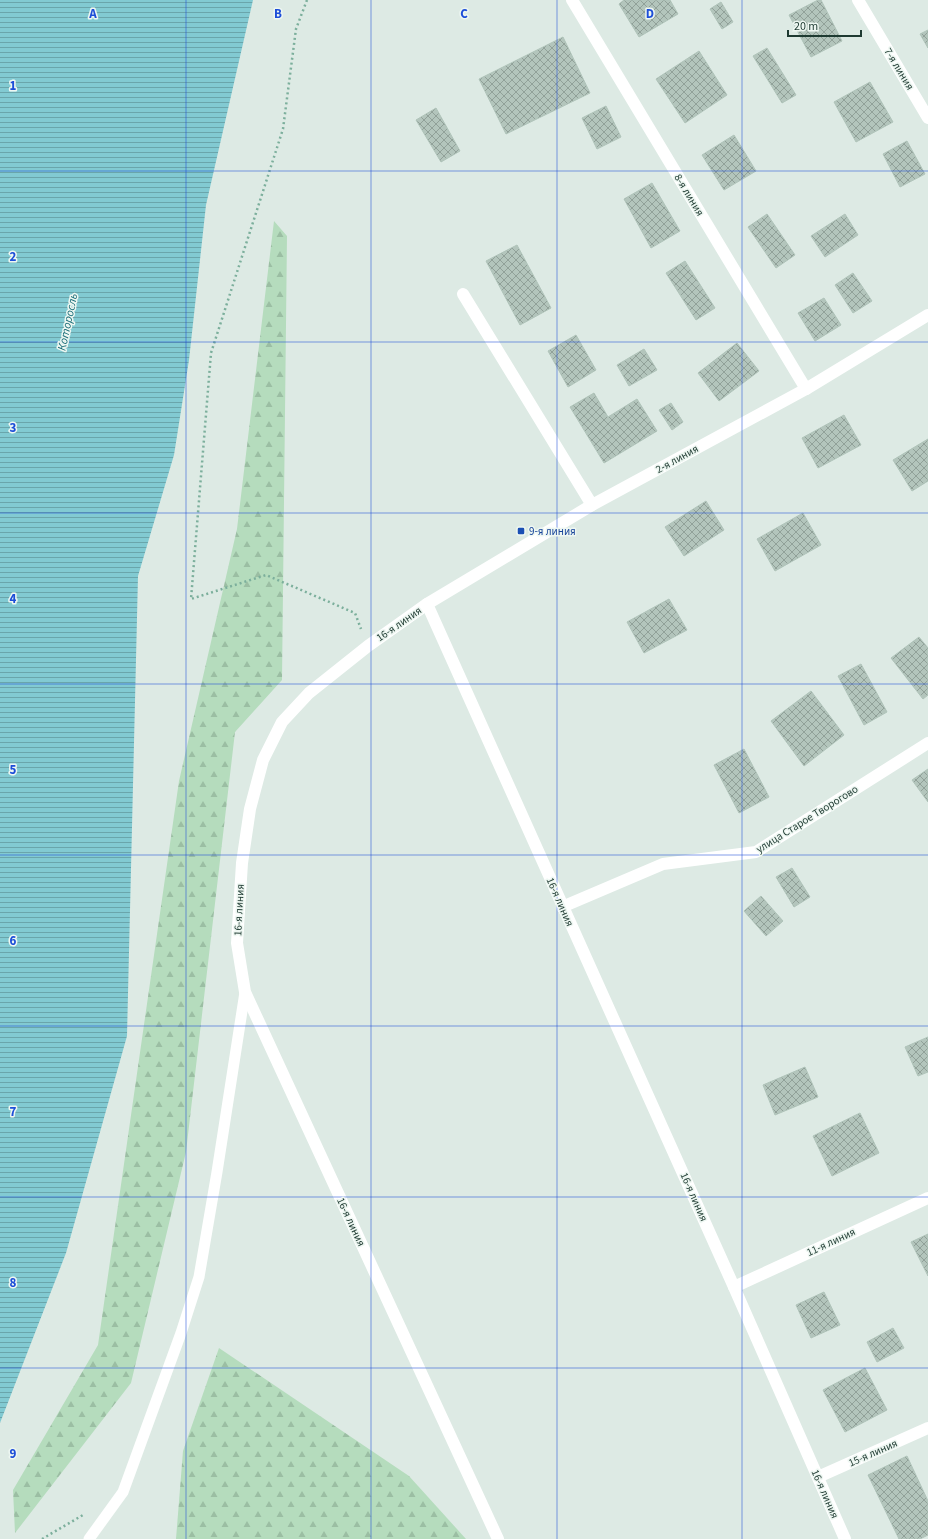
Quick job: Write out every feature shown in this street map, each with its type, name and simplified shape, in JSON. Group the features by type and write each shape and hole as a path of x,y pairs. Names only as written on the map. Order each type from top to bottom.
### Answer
{"street":[{"name":"8-я линия","path":"572,0 806,389"},
{"name":"7-я линия","path":"858,0 928,118"},
{"path":"463,294 592,505"},
{"name":"2-я линия","path":"427,604 592,505 806,389 928,315"},
{"name":"16-я линия","path":"498,1539 245,992 237,944 242,864 250,809 263,760 282,722 309,693 368,646 427,604 734,1287 845,1539"},
{"name":"улица Старое Творогово","path":"562,907 663,864 756,852 928,743"},
{"name":"11-я линия","path":"734,1287 928,1198"},
{"name":"15-я линия","path":"818,1477 928,1428"}],"lane":[{"path":"89,1539 123,1492 181,1333 199,1278 245,992"}],"path":[{"path":"307,0 296,29 283,129 212,353 190,599 266,575 354,613 368,646"}],"green space":[{"path":"274,221 287,236 282,680 235,732 186,1152 131,1383 15,1533 13,1490 98,1345 179,781 237,529"},
{"path":"219,1348 409,1476 466,1539 176,1539 183,1451"}],"water":[{"name":"Которосль","path":"0,0 253,0 206,205 189,360 174,455 138,576 127,1036 66,1253 0,1423"}],"building":[{"path":"624,0 670,0 678,14 639,37 619,4"},
{"path":"818,0 821,0 842,41 811,57 789,15"},
{"path":"721,2 733,22 722,29 710,9"},
{"path":"928,30 928,48 920,34"},
{"path":"563,37 590,93 506,134 479,79"},
{"path":"767,48 796,95 782,103 753,56"},
{"path":"699,51 727,95 685,123 656,79"},
{"path":"870,82 893,122 856,142 834,102"},
{"path":"606,106 621,137 597,149 582,118"},
{"path":"436,108 460,151 441,162 416,120"},
{"path":"734,135 756,171 724,190 702,155"},
{"path":"907,141 925,174 900,187 883,154"},
{"path":"652,183 680,231 651,248 624,199"},
{"path":"767,214 795,255 776,268 748,227"},
{"path":"845,214 858,235 825,257 811,236"},
{"path":"517,245 551,308 520,325 486,261"},
{"path":"685,261 715,308 696,320 666,273"},
{"path":"853,273 872,301 853,313 835,285"},
{"path":"824,298 841,325 815,341 798,313"},
{"path":"576,335 596,370 568,387 548,351"},
{"path":"737,343 759,371 719,401 698,373"},
{"path":"644,349 657,370 629,386 617,365"},
{"path":"594,393 608,417 637,399 657,431 604,463 570,407"},
{"path":"671,403 683,422 672,430 659,410"},
{"path":"844,415 861,445 818,468 802,438"},
{"path":"928,439 928,481 912,491 893,460"},
{"path":"706,501 724,530 684,556 665,527"},
{"path":"803,513 821,545 775,571 757,539"},
{"path":"669,599 687,630 644,653 627,622"},
{"path":"919,637 928,648 928,695 923,699 891,658"},
{"path":"861,664 887,712 864,725 838,676"},
{"path":"811,691 844,735 804,766 771,721"},
{"path":"744,749 769,797 739,813 714,765"},
{"path":"928,769 928,802 912,780"},
{"path":"792,868 810,897 794,907 776,877"},
{"path":"761,896 783,921 766,936 744,911"},
{"path":"928,1037 928,1072 918,1076 905,1047"},
{"path":"805,1067 818,1097 775,1115 763,1085"},
{"path":"860,1113 879,1153 832,1176 813,1136"},
{"path":"928,1234 928,1276 911,1242"},
{"path":"824,1292 840,1325 811,1338 796,1305"},
{"path":"893,1328 904,1348 877,1362 867,1342"},
{"path":"865,1368 887,1410 845,1432 823,1390"},
{"path":"907,1456 928,1501 928,1535 920,1539 899,1539 868,1475"}],"place":[{"name":"9-я линия","path":"521,531"}]}
